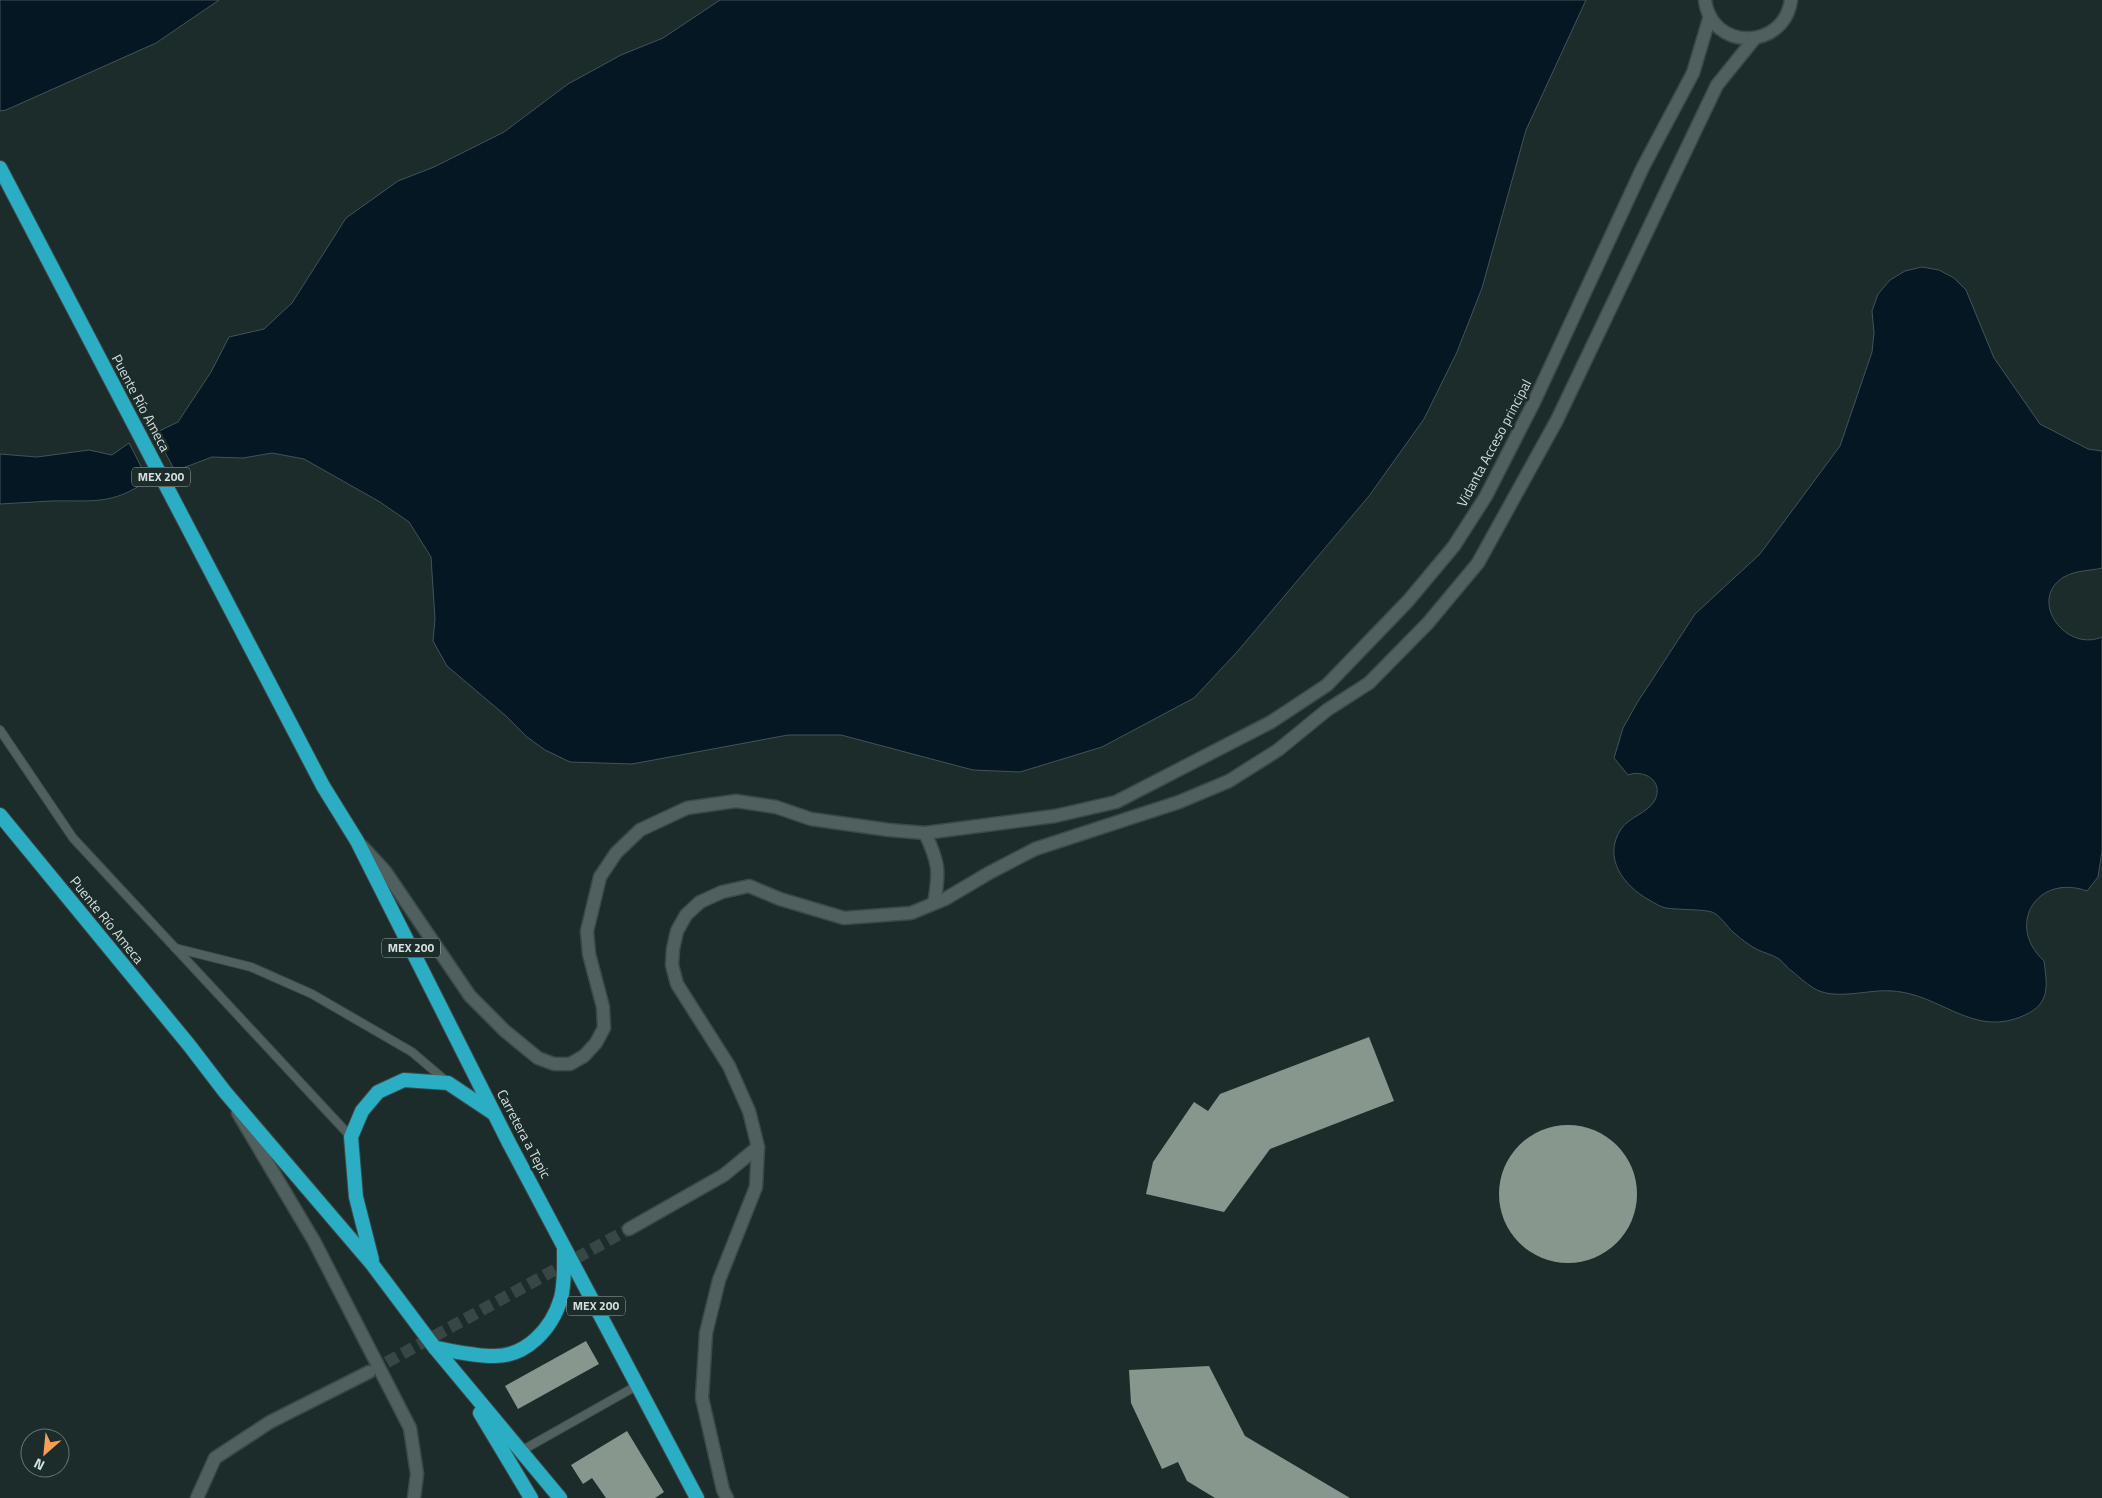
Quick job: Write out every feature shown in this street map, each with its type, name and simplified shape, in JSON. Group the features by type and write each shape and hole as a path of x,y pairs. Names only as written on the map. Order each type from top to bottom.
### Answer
{"highway":[{"name":"Puente Río Ameca","path":"0,168 323,786"},
{"name":"Carretera a Tepic","path":"323,786 357,841 495,1114 697,1498"},
{"name":"Puente Río Ameca","path":"0,815 189,1045 225,1092"},
{"path":"372,1264 356,1196 351,1137 362,1111 378,1092 404,1080 448,1082 495,1114"},
{"path":"225,1092 372,1264 435,1348 560,1498"},
{"path":"435,1348 494,1356 524,1349 545,1331 560,1300 564,1276 564,1246"},
{"path":"456,1374 531,1498"}],"street":[{"path":"1705,0 1710,16 1719,28 1731,36 1745,39 1755,38 1774,31 1783,21 1790,8 1791,0"},
{"name":"Vidanta Acceso principal","path":"357,841 385,870 470,996 506,1031 538,1058 554,1064 570,1064 584,1056 596,1043 604,1028 603,1007 590,954 587,931 600,877 616,853 640,830 688,808 736,801 776,807 819,820 925,832 1055,816 1116,802 1272,722 1327,685 1408,601 1454,546 1486,496 1534,402 1642,168 1693,73 1710,16"},
{"path":"727,1498 723,1490 702,1398 706,1333 719,1280 756,1187 758,1147 749,1111 729,1066 678,984 672,965 677,931 686,915 700,902 722,892 749,886 780,899 844,918 911,913 934,903 1035,849 1179,802 1229,781 1278,750 1327,710 1369,683 1428,623 1482,555 1558,420 1717,85 1755,38"},
{"path":"925,832 936,855 938,878 934,903"},
{"path":"225,1092 314,1241 410,1428 417,1474 414,1498"},
{"path":"629,1229 724,1175 758,1147"},
{"path":"197,1498 215,1458 270,1422 368,1372"}],"lane":[{"path":"0,730 74,838 351,1137"},
{"path":"174,948 251,967 312,994 412,1052 448,1082"},
{"path":"521,1451 638,1385"}],"water":[{"path":"0,0 219,0 156,43 0,111"},
{"path":"720,0 1586,0 1526,130 1482,288 1457,352 1424,419 1369,496 1237,652 1194,698 1102,747 1020,772 973,770 841,735 788,735 632,764 570,762 545,750 527,737 506,716 447,666 433,641 435,619 431,557 409,522 380,502 304,459 272,453 243,458 212,457 175,471 155,433 178,422 211,372 229,337 264,329 292,303 346,218 398,181 434,167 504,132 568,84 621,55 663,38"},
{"path":"1922,267 1939,270 1954,278 1966,290 1994,358 2040,424 2088,449 2102,451 2102,568 2078,572 2064,577 2053,587 2049,598 2050,610 2055,621 2064,631 2075,637 2088,640 2102,637 2102,851 2098,877 2087,891 2069,887 2054,889 2041,896 2032,906 2027,918 2027,932 2033,947 2044,961 2045,992 2039,1005 2033,1010 2025,1015 2006,1021 1989,1022 1973,1019 1927,999 1892,991 1834,994 1817,990 1779,959 1758,950 1743,940 1721,918 1712,912 1666,908 1649,900 1631,887 1624,879 1615,861 1614,850 1621,829 1652,804 1657,793 1655,782 1651,778 1640,774 1628,775 1614,758 1623,728 1637,703 1695,614 1760,554 1840,446 1872,352 1874,333 1872,311 1878,294 1890,280 1905,271"},
{"path":"129,443 148,480 123,494 112,498 90,501 0,504 0,454 37,457 89,450 112,455"}],"building":[{"path":"1369,1037 1394,1101 1270,1149 1224,1212 1146,1194 1153,1162 1194,1102 1208,1111 1220,1094"},
{"path":"1568,1125 1594,1130 1617,1145 1632,1168 1637,1194 1632,1220 1617,1243 1594,1258 1568,1263 1542,1258 1519,1243 1504,1220 1499,1194 1504,1168 1519,1145 1542,1130"},
{"path":"586,1341 599,1364 518,1409 505,1386"},
{"path":"1209,1366 1245,1436 1350,1498 1215,1498 1187,1481 1178,1462 1162,1469 1131,1403 1129,1370"},
{"path":"627,1431 664,1492 655,1498 606,1498 592,1478 583,1484 571,1465"}],"tunnel":[{"path":"371,1371 629,1229"}]}
